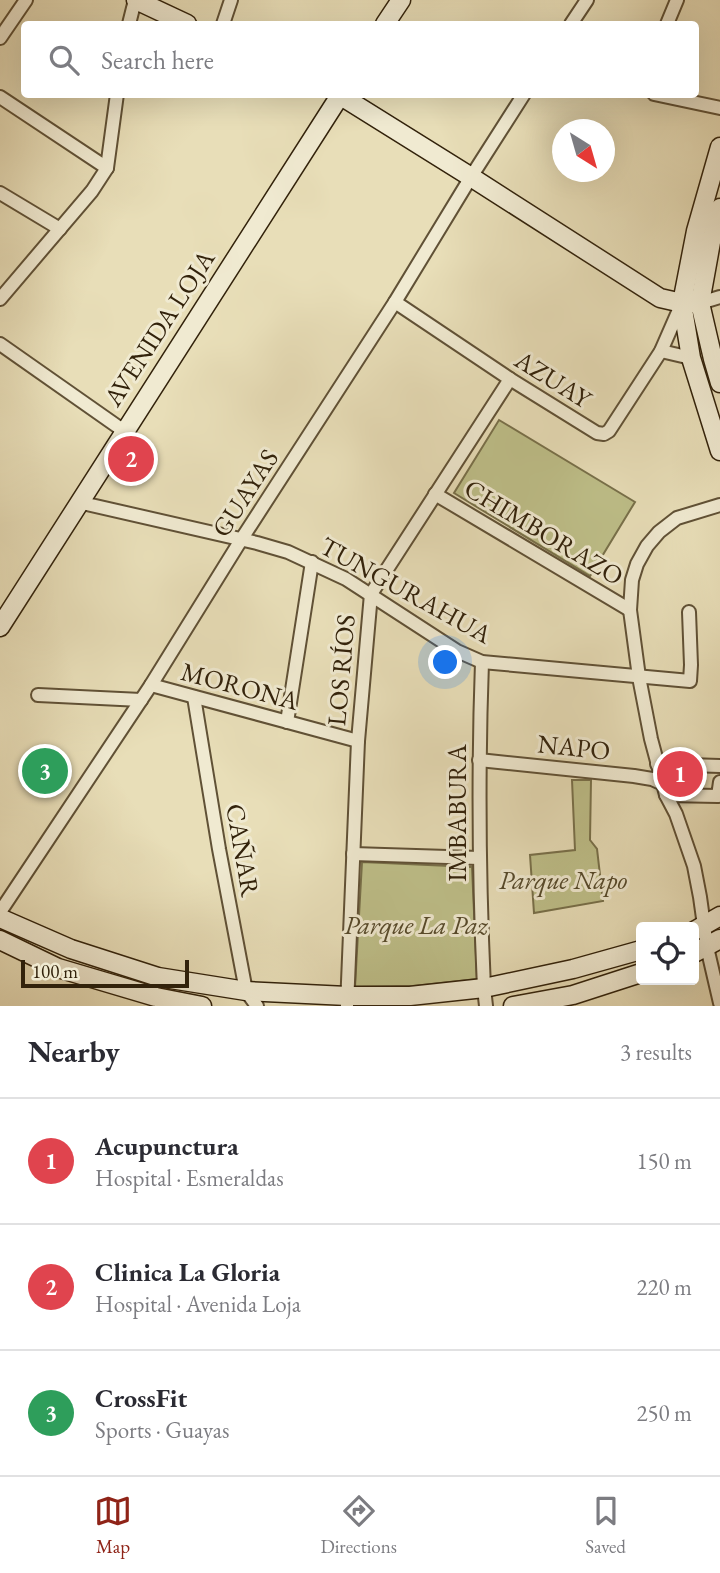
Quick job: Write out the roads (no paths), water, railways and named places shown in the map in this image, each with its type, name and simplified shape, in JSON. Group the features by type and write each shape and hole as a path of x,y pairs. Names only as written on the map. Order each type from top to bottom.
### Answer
{"main road":[{"path":"135,0 180,21"},
{"path":"387,21 401,0"},
{"name":"AVENIDA LOJA","path":"0,627 337,98"},
{"path":"344,98 660,298 691,303"},
{"path":"719,153 696,231 691,303 691,358 720,451"},
{"path":"720,208 716,243 691,303 720,383"},
{"path":"0,918 71,949 158,977 246,991 347,1001 410,996 485,997 636,951"},
{"path":"0,940 58,968 156,1002 202,1006"},
{"path":"513,1006 575,1001 636,975"}],"street":[{"path":"0,38 26,0"},
{"path":"130,21 135,0"},
{"path":"224,21 231,0"},
{"path":"573,21 587,0"},
{"path":"668,21 677,0"},
{"path":"0,97 107,168"},
{"path":"0,299 92,191 107,168 116,98"},
{"name":"GUAYAS","path":"0,912 151,685 521,98"},
{"path":"673,98 720,108"},
{"path":"0,192 60,229"},
{"path":"691,303 720,297"},
{"name":"AZUAY","path":"395,302 510,379 597,433 604,434 609,431 691,303"},
{"path":"0,344 124,431"},
{"path":"661,351 691,358"},
{"name":"LOS RÍOS","path":"347,1001 358,741 371,594 510,379"},
{"name":"CHIMBORAZO","path":"435,494 630,610"},
{"name":"TUNGURAHUA","path":"78,502 288,552 346,579 457,651 482,662 690,681 689,612"},
{"path":"720,505 677,518 659,532 636,564 630,610 639,677 657,764 694,866 706,924 707,946 720,1003"},
{"path":"287,722 312,562"},
{"name":"IMBABURA","path":"482,662 479,858 485,997"},
{"name":"MORONA","path":"151,685 358,741"},
{"path":"38,695 141,700"},
{"name":"CAÑAR","path":"194,696 246,991 257,1006"},
{"name":"NAPO","path":"479,760 634,776 652,779 664,789 719,796"},
{"path":"657,764 720,766"},
{"path":"719,796 720,782"},
{"path":"353,854 479,858"},
{"path":"156,1002 158,977"}],"place":[{"name":"Clinica La Gloria","path":"131,459"},
{"name":"CrossFit","path":"45,771"},
{"name":"Acupunctura","path":"680,774"}],"park label":[{"name":"Parque Napo","path":"563,880"},
{"name":"Parque La Paz","path":"416,925"}]}
